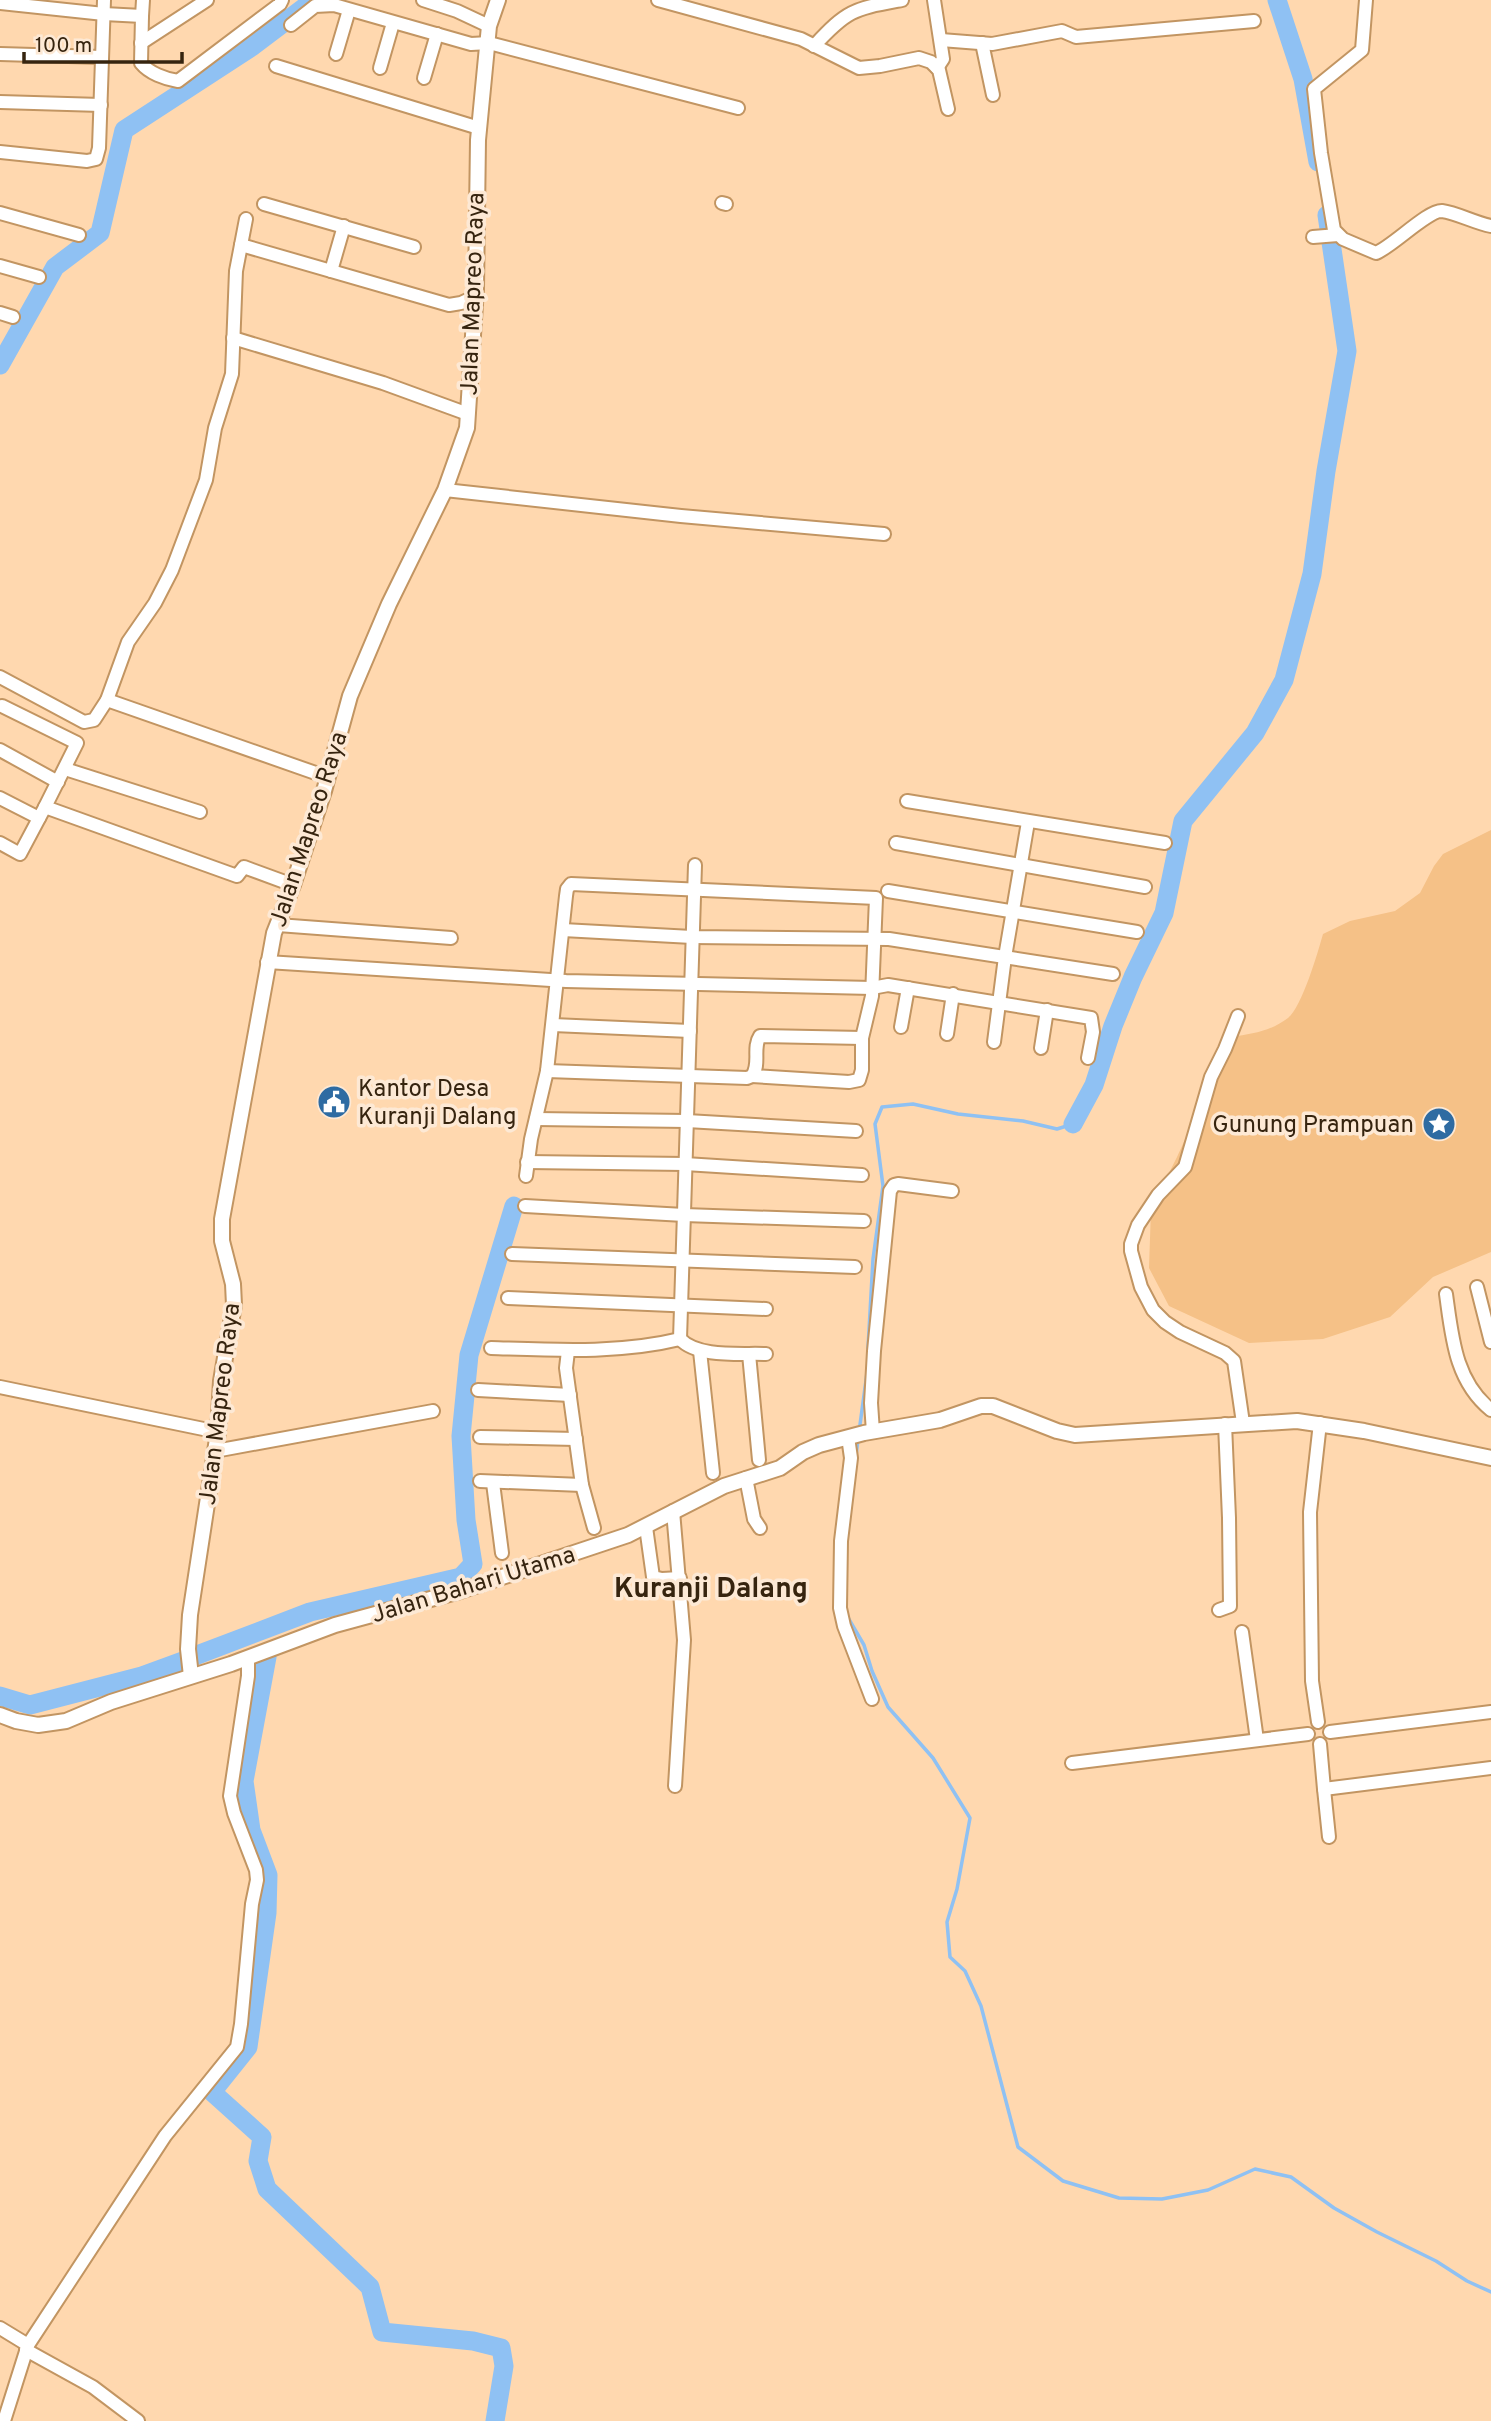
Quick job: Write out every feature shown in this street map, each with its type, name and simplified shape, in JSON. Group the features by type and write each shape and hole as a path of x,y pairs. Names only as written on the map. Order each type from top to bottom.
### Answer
{"street":[{"path":"0,152 87,161 96,159 99,148 104,0"},
{"path":"143,0 141,63 159,76 178,81 282,0"},
{"path":"141,43 207,0"},
{"path":"423,0 464,7 489,26"},
{"name":"Jalan Mapreo Raya","path":"191,1676 188,1649 190,1615 218,1432 221,1381 234,1305 233,1284 222,1241 222,1219 267,962 327,777 343,716 367,653 445,490 464,439 476,296 476,190 480,128 489,26 498,0"},
{"path":"658,0 800,39 859,68 919,58 931,62 937,68 948,109"},
{"path":"814,46 844,16 862,7 902,0"},
{"path":"934,0 943,59 937,68"},
{"path":"1336,235 1314,89 1362,50 1366,0"},
{"path":"0,3 142,16"},
{"path":"292,25 314,6 334,5 471,44 489,43 738,108"},
{"path":"336,54 349,10"},
{"path":"940,40 992,44 1062,32 1076,37 1254,21"},
{"path":"380,68 393,23"},
{"path":"424,78 437,34"},
{"path":"982,43 993,95"},
{"path":"0,54 103,57"},
{"path":"276,66 480,128"},
{"path":"0,102 101,105"},
{"path":"264,204 414,247"},
{"path":"1313,237 1336,235 1376,253 1435,212 1446,212 1491,226"},
{"path":"0,213 79,234"},
{"path":"0,677 84,722 94,720 107,700 124,651 164,587 206,480 217,418 232,379 235,282 246,219"},
{"path":"331,271 344,226"},
{"path":"241,245 449,306 476,296"},
{"path":"0,265 39,277"},
{"path":"233,338 383,383 468,414"},
{"path":"445,490 681,516 884,534"},
{"path":"107,700 327,777"},
{"path":"0,844 20,854 76,743 2,706"},
{"path":"0,750 58,782"},
{"path":"65,769 201,812"},
{"path":"0,798 237,876 244,867 293,884"},
{"path":"907,801 1165,843"},
{"path":"994,1042 1005,957 1028,822"},
{"path":"896,843 1145,887"},
{"path":"695,865 680,1339 687,1346 700,1351 766,1354"},
{"path":"526,1177 547,1071 567,889 571,884 873,897 877,902 872,988 862,1038 862,1070 859,1080 849,1082 752,1076 547,1071"},
{"path":"888,891 1137,932"},
{"path":"278,925 451,937"},
{"path":"563,930 692,937 888,939 1113,974"},
{"path":"267,962 558,981 872,988 888,985 1091,1018 1093,1032 1088,1058"},
{"path":"901,1027 908,988"},
{"path":"947,1034 953,994"},
{"path":"1041,1048 1047,1010"},
{"path":"1238,1016 1211,1077 1185,1167 1166,1185 1138,1225 1131,1251 1141,1287 1153,1310 1180,1332 1225,1353 1234,1361 1243,1423"},
{"path":"553,1025 691,1031"},
{"path":"752,1076 757,1069 756,1042 760,1035 862,1038"},
{"path":"536,1119 687,1121 856,1131"},
{"path":"527,1163 685,1164 862,1175"},
{"path":"872,1699 844,1626 840,1608 841,1541 851,1458 871,1403 890,1191 898,1184 952,1191"},
{"path":"525,1206 864,1221"},
{"path":"512,1254 855,1267"},
{"path":"1477,1287 1491,1342"},
{"path":"1446,1294 1461,1372 1470,1389 1491,1410"},
{"path":"508,1298 766,1309"},
{"path":"491,1348 568,1351 660,1344 680,1339"},
{"path":"568,1351 566,1368 582,1485 594,1528"},
{"path":"700,1351 713,1473"},
{"path":"749,1354 758,1460"},
{"path":"0,1387 218,1432"},
{"path":"478,1390 570,1395"},
{"name":"Jalan Bahari Utama","path":"0,1715 38,1725 77,1718 123,1698 248,1658 335,1625 460,1591 628,1535 724,1486 780,1468 819,1445 859,1434 940,1420 987,1405 1075,1435 1297,1421 1320,1423 1491,1458"},
{"path":"215,1451 433,1411"},
{"path":"1318,1722 1312,1681 1310,1512 1320,1423"},
{"path":"1219,1610 1230,1606 1225,1424"},
{"path":"480,1437 576,1439"},
{"path":"746,1479 754,1519 760,1528"},
{"path":"502,1553 487,1482 582,1485"},
{"path":"673,1511 684,1640 675,1786"},
{"path":"646,1527 653,1577 680,1578"},
{"path":"1242,1632 1257,1740"},
{"path":"3,2421 27,2348 165,2136 237,2047 252,1904 257,1880 256,1870 230,1796 248,1676 248,1658"},
{"path":"1330,1732 1491,1712"},
{"path":"1318,1722 1326,1725 1330,1732 1327,1741 1320,1744 1312,1742 1308,1734 1311,1726 1318,1722"},
{"path":"1072,1763 1308,1734"},
{"path":"1320,1744 1329,1837"},
{"path":"1324,1789 1491,1768"},
{"path":"0,2328 27,2348 93,2387 138,2421"}],"shaded area":[{"path":"1491,830 1491,1252 1433,1277 1390,1317 1323,1339 1249,1343 1169,1306 1149,1268 1151,1209 1232,1037 1268,1029 1288,1018 1304,991 1323,934 1350,921 1395,911 1420,893 1443,854"}],"waterway":[{"path":"0,365 55,267 100,233 124,130 253,46 314,0"},
{"path":"1277,0 1303,79 1318,162"},
{"path":"1073,1124 1094,1085 1113,1026 1164,913 1183,821 1255,733 1284,680 1312,574 1326,471 1347,351 1327,215"},
{"path":"868,1348 873,1259 883,1186 875,1124 882,1107 913,1104 958,1114 1023,1121 1057,1129 1073,1124"},
{"path":"192,1657 310,1612 461,1577 473,1564 466,1520 461,1436 469,1355 514,1206"},
{"path":"859,1432 867,1373"},
{"path":"856,1456 858,1439"},
{"path":"847,1616 864,1645 888,1707 933,1758 970,1818 957,1889 947,1922 950,1957 965,1971 981,2006 1018,2147 1063,2181 1119,2198 1162,2199 1208,2190 1255,2169 1291,2177 1334,2208 1491,2292"},
{"path":"267,1657 244,1781 251,1830 268,1875 267,1913 248,2047 212,2092 262,2137 258,2161 267,2189 370,2287 382,2332 473,2341 501,2348 504,2366 495,2421"},
{"path":"0,1696 30,1705 142,1676 183,1661"}],"place":[{"name":"Kantor Desa Kuranji Dalang","path":"334,1102"},
{"name":"Gunung Prampuan","path":"1439,1124"}],"district":[{"name":"Kuranji Dalang","path":"711,1587"}]}
